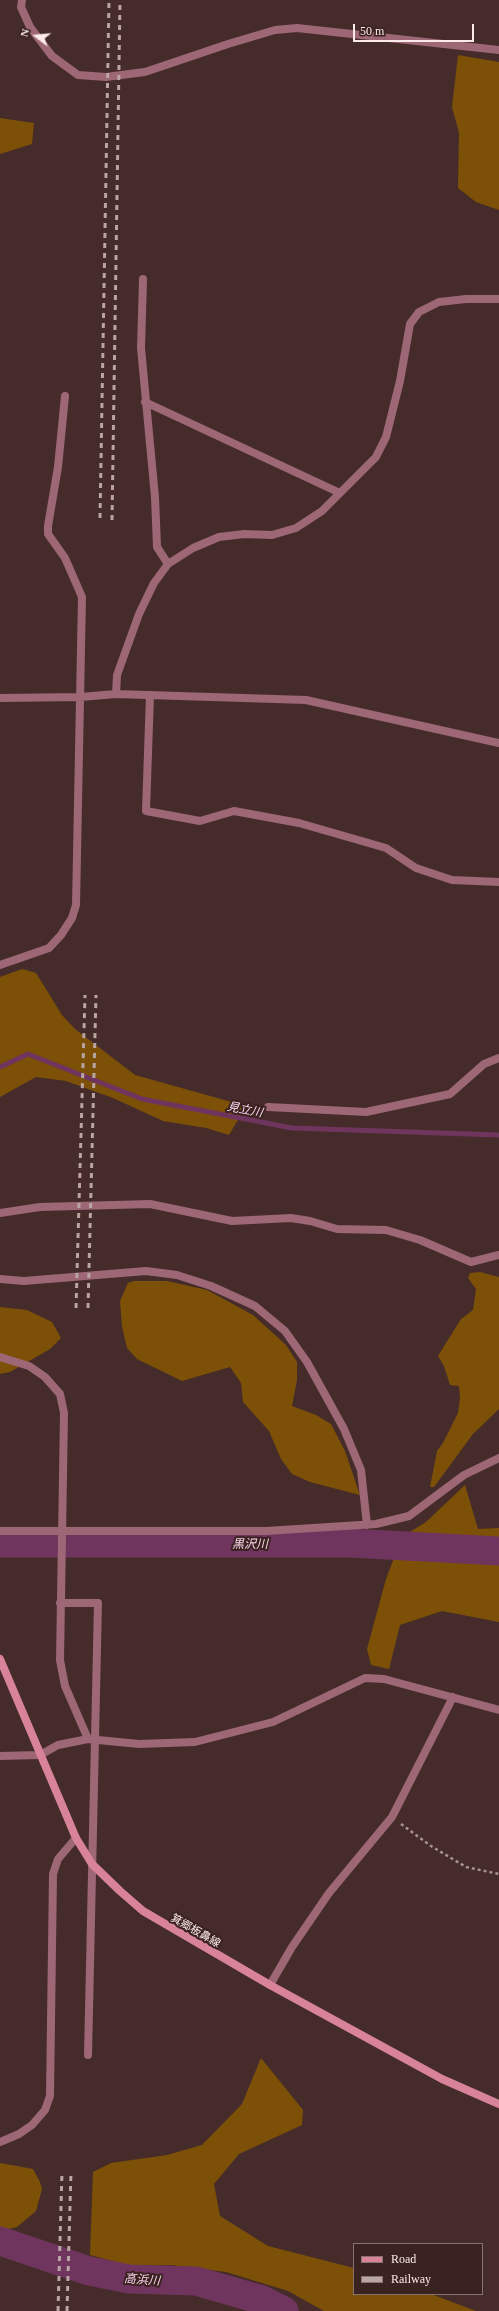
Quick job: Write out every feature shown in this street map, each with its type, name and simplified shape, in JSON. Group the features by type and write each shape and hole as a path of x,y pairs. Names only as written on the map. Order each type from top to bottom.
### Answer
{"main road":[{"name":"箕郷板鼻線","path":"0,1659 76,1838 92,1864 143,1911 270,1985 442,2079 499,2104"}],"street":[{"path":"22,3 30,27 52,56 78,75 106,77 145,72 261,34 297,28 499,50"},
{"path":"143,279 141,348 155,497 157,546 168,564"},
{"path":"116,694 117,675 139,614 154,583 168,564 193,548 219,537 244,534 272,535 296,528 322,511 376,457 386,437 400,381 410,324 419,312 439,302 466,299 499,299"},
{"path":"0,965 49,948 61,935 72,918 76,904 82,597 65,558 48,534 58,467 65,396"},
{"path":"145,402 340,493"},
{"path":"0,698 81,697 116,694 306,700 499,744"},
{"path":"150,695 146,811 200,821 234,811 299,823 386,848 416,868 452,880 499,882"},
{"path":"268,1107 366,1112 450,1094 484,1064 499,1058"},
{"path":"0,1213 40,1207 150,1204 232,1221 291,1218 310,1221 337,1229 386,1230 420,1240 471,1262 499,1255"},
{"path":"0,1279 24,1281 146,1271 177,1275 211,1286 255,1306 285,1331 320,1383 344,1429 361,1470 367,1525"},
{"path":"0,1358 29,1366 45,1377 60,1394 64,1413 60,1660 62,1676 91,1739"},
{"path":"0,1532 266,1531 367,1525 409,1516 464,1475 499,1458"},
{"path":"60,1603 98,1603 91,1739 92,1864 88,2055"},
{"path":"0,1756 40,1756 58,1745 91,1739 139,1744 168,1744 195,1742 228,1735 273,1722 365,1678 384,1678 499,1710"},
{"path":"270,1985 292,1947 329,1893 392,1817 453,1697"},
{"path":"0,2142 19,2134 32,2125 45,2110 50,2096 53,1874 58,1859 76,1838"}],"path":[{"path":"392,1817 431,1846 466,1868 499,1874"}],"shaded area":[{"path":"458,55 499,62 499,210 476,202 458,188 459,133 452,107"},
{"path":"0,118 34,123 32,144 0,154"},
{"path":"22,969 36,973 62,1015 75,1029 135,1075 246,1106 229,1135 206,1128 163,1121 113,1098 66,1081 36,1077 0,1097 0,977"},
{"path":"480,1272 499,1277 499,1409 473,1434 434,1487 430,1487 437,1451 443,1443 458,1413 460,1398 459,1386 450,1385 444,1366 438,1356 461,1319 473,1310 476,1289 468,1278 470,1273"},
{"path":"134,1281 167,1281 207,1290 253,1315 286,1345 297,1362 297,1380 292,1406 316,1415 331,1424 345,1451 360,1495 310,1482 292,1474 281,1459 269,1431 243,1402 241,1383 230,1367 182,1381 137,1359 127,1348 122,1327 120,1301 128,1283"},
{"path":"0,1307 27,1310 52,1322 61,1338 50,1349 10,1372 0,1374"},
{"path":"465,1485 478,1529 499,1528 499,1622 442,1611 400,1625 389,1669 371,1665 367,1649 386,1579 402,1537 426,1522"},
{"path":"261,2058 303,2110 302,2125 239,2154 214,2184 220,2216 268,2246 353,2268 353,2295 434,2295 476,2311 324,2311 288,2291 226,2272 171,2265 131,2266 90,2255 93,2172 111,2163 167,2155 202,2145 242,2104"},
{"path":"0,2163 33,2169 42,2189 36,2211 17,2227 0,2231"}],"waterway":[{"name":"見立川","path":"0,1067 28,1054 142,1099 292,1128 499,1135"},
{"name":"黒沢川","path":"0,1543 350,1543 499,1551"},
{"name":"高浜川","path":"0,2241 89,2271 129,2279 196,2281 262,2300 284,2311"}],"railway":[{"path":"100,518 109,0"},
{"path":"112,520 120,0"},
{"path":"76,1308 85,995"},
{"path":"88,1308 96,995"},
{"path":"58,2311 62,2172"},
{"path":"67,2311 71,2172"}]}
